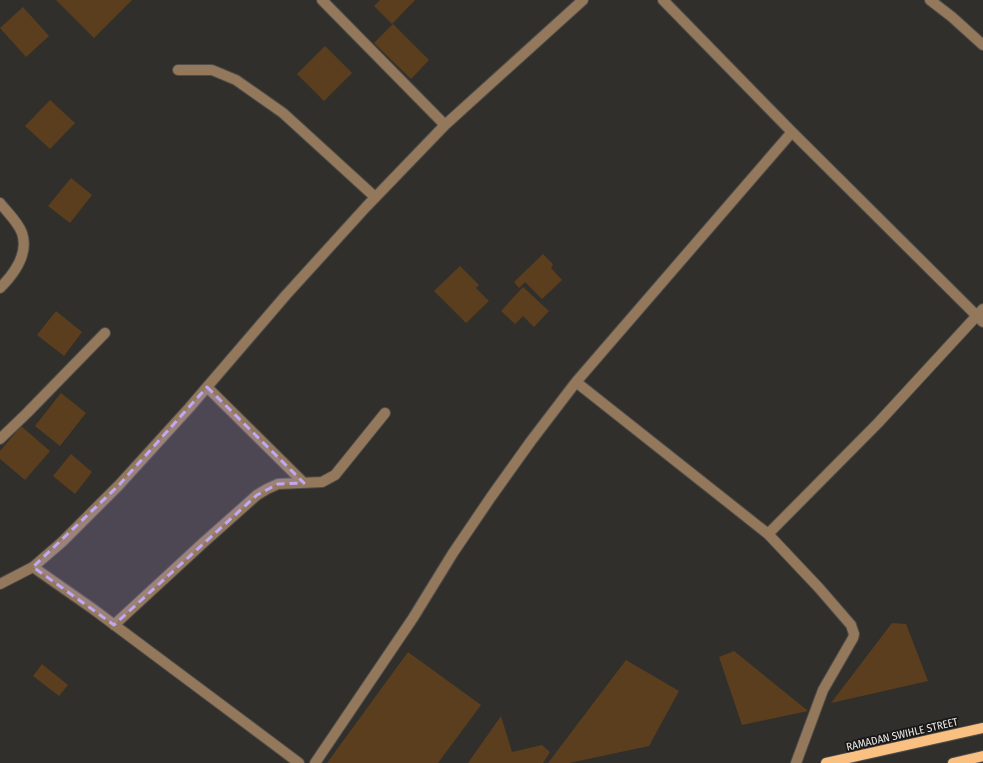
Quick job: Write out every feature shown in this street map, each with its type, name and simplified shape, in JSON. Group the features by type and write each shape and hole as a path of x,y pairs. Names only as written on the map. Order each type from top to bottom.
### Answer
{"main road":[{"name":"RAMADAN SWIHLE STREET","path":"826,763 983,728"},
{"path":"953,763 983,756"}],"street":[{"path":"322,0 445,125"},
{"path":"0,584 34,567 62,542 119,485 207,387 286,295 375,197 445,125 583,0"},
{"path":"663,0 792,132 981,316 768,534"},
{"path":"930,0 952,17 983,45"},
{"path":"178,70 212,70 236,80 283,113 375,197"},
{"path":"315,763 413,618 453,553 531,441 576,382 792,132"},
{"path":"0,203 17,224 22,234 24,245 22,255 16,269 0,288"},
{"path":"0,439 105,333"},
{"path":"576,382 768,534 819,588 851,625 854,634 850,644 823,690 796,763"},
{"path":"207,387 304,483"},
{"path":"114,625 257,495 278,484 322,482 335,475 385,413"},
{"path":"34,567 94,609 299,763"}],"highlighted area":[{"path":"207,387 304,483 278,484 257,495 114,625 33,567 119,485"}],"building":[{"path":"56,0 132,0 94,38"},
{"path":"380,0 415,0 392,24 374,6"},
{"path":"23,7 49,36 26,57 0,28"},
{"path":"393,24 429,60 411,79 374,43"},
{"path":"325,46 352,73 324,101 297,74"},
{"path":"50,100 75,123 50,149 25,126"},
{"path":"71,178 92,195 70,223 48,206"},
{"path":"543,254 553,264 551,268 562,280 542,299 525,282 519,288 514,282"},
{"path":"460,266 479,285 476,288 489,301 466,323 434,291"},
{"path":"523,287 549,311 534,327 523,316 515,324 501,311"},
{"path":"56,311 82,332 64,356 37,335"},
{"path":"61,393 86,413 60,446 35,426"},
{"path":"21,426 50,451 25,480 0,459 0,451"},
{"path":"71,454 92,472 75,494 53,476"},
{"path":"892,623 906,624 928,681 831,703"},
{"path":"734,651 808,711 742,725 719,657"},
{"path":"408,652 481,705 438,763 327,763"},
{"path":"626,660 679,691 649,746 569,763 548,763"},
{"path":"42,664 68,685 59,696 33,676"},
{"path":"501,716 512,752 542,745 550,752 543,763 468,763"}]}
